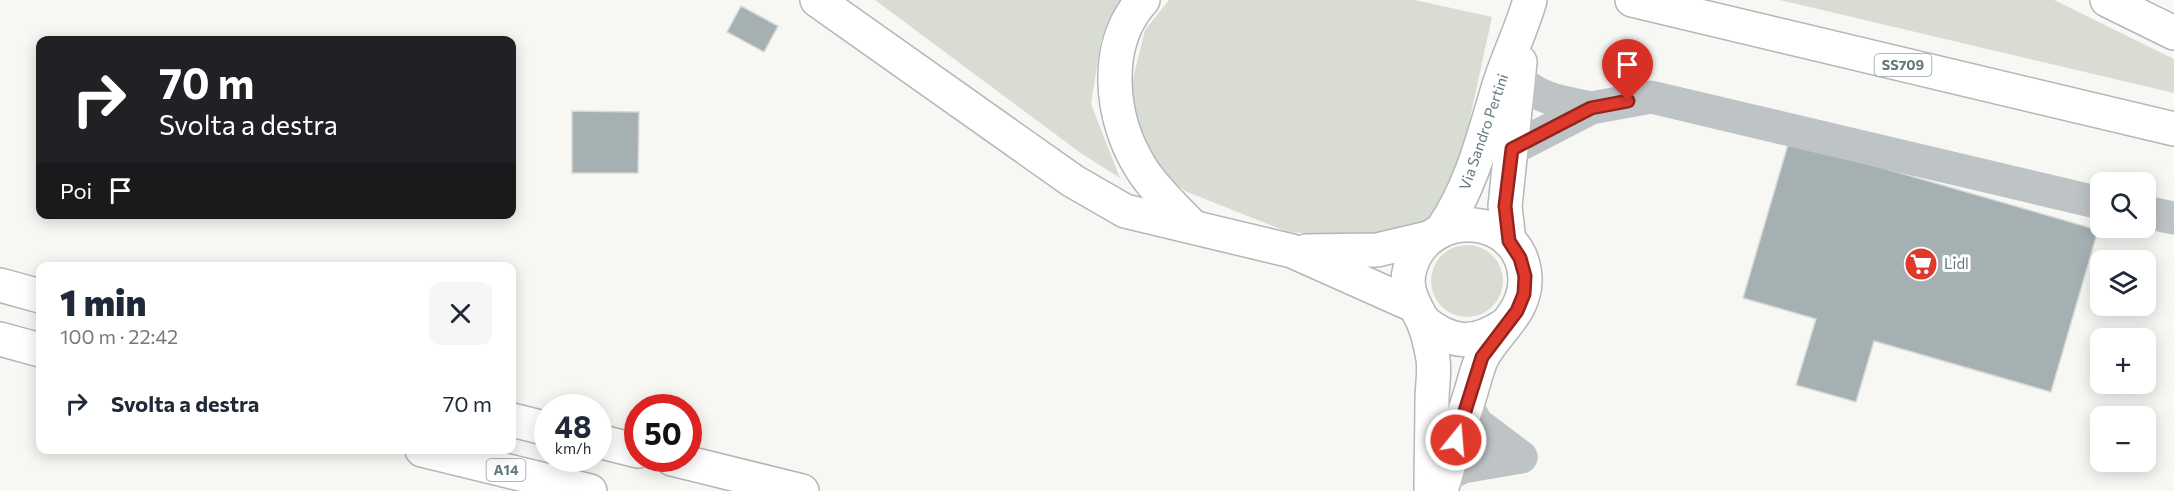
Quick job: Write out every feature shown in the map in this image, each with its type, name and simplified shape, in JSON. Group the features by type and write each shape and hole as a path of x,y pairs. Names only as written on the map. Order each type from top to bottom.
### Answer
{"main road":[{"path":"817,0 1073,181 1125,211 1292,251 1418,313"},
{"path":"1143,0 1134,10 1120,38 1116,85 1119,120 1129,148 1142,170 1192,226"},
{"name":"Via Sandro Pertini","path":"1439,486 1433,359 1408,288 1410,269 1416,253 1457,208 1473,172 1501,80 1520,33 1530,0"},
{"name":"SS709","path":"1632,0 2174,129"},
{"path":"2107,0 2174,33"},
{"name":"Via Sandro Pertini","path":"1439,486 1482,357 1517,311 1524,294 1525,276 1520,258 1509,241 1505,206 1520,80 1520,33"},
{"path":"1292,251 1377,250 1461,224 1479,225 1497,232 1509,241"},
{"path":"0,285 36,295"},
{"name":"Via Sandro Pertini","path":"1418,313 1437,332 1454,339 1472,340 1490,335 1505,325"},
{"path":"0,339 36,349"},
{"path":"516,421 534,426"},
{"name":"A14","path":"438,454 590,491"},
{"path":"702,466 802,491"}],"lane":[{"path":"1520,80 1530,91 1544,97 1591,108"},
{"path":"1512,149 1591,108 1651,97 2090,201"},
{"path":"2156,214 2174,218"},
{"path":"1439,486 1463,467 1521,457 1476,423 1467,405"}],"shaded area":[{"path":"875,0 1123,0 1101,41 1091,104 1120,178 1082,154"},
{"path":"1169,0 1415,0 1492,17 1458,173 1437,210 1413,229 1376,239 1288,232 1185,191 1153,166 1135,121 1132,83 1145,30"},
{"path":"1780,0 2054,0 2174,59 2174,93"},
{"path":"1474,245 1493,255 1501,267 1503,281 1501,295 1493,307 1481,315 1460,317 1441,307 1433,295 1431,274 1441,255 1453,247"}],"building":[{"path":"741,6 778,26 764,52 727,32"},
{"path":"572,111 639,112 638,173 572,173"},
{"name":"Lidl","path":"1789,141 2090,228 2090,238 2096,238 2092,250 2090,250 2090,258 2051,392 1874,341 1856,402 1796,385 1816,319 1743,298"}],"place":[{"name":"Lidl","path":"1921,264"}],"route":[{"path":"1456,440 1482,357 1517,311 1524,294 1525,276 1520,258 1509,241 1505,206 1512,149 1591,108 1628,101"}]}
